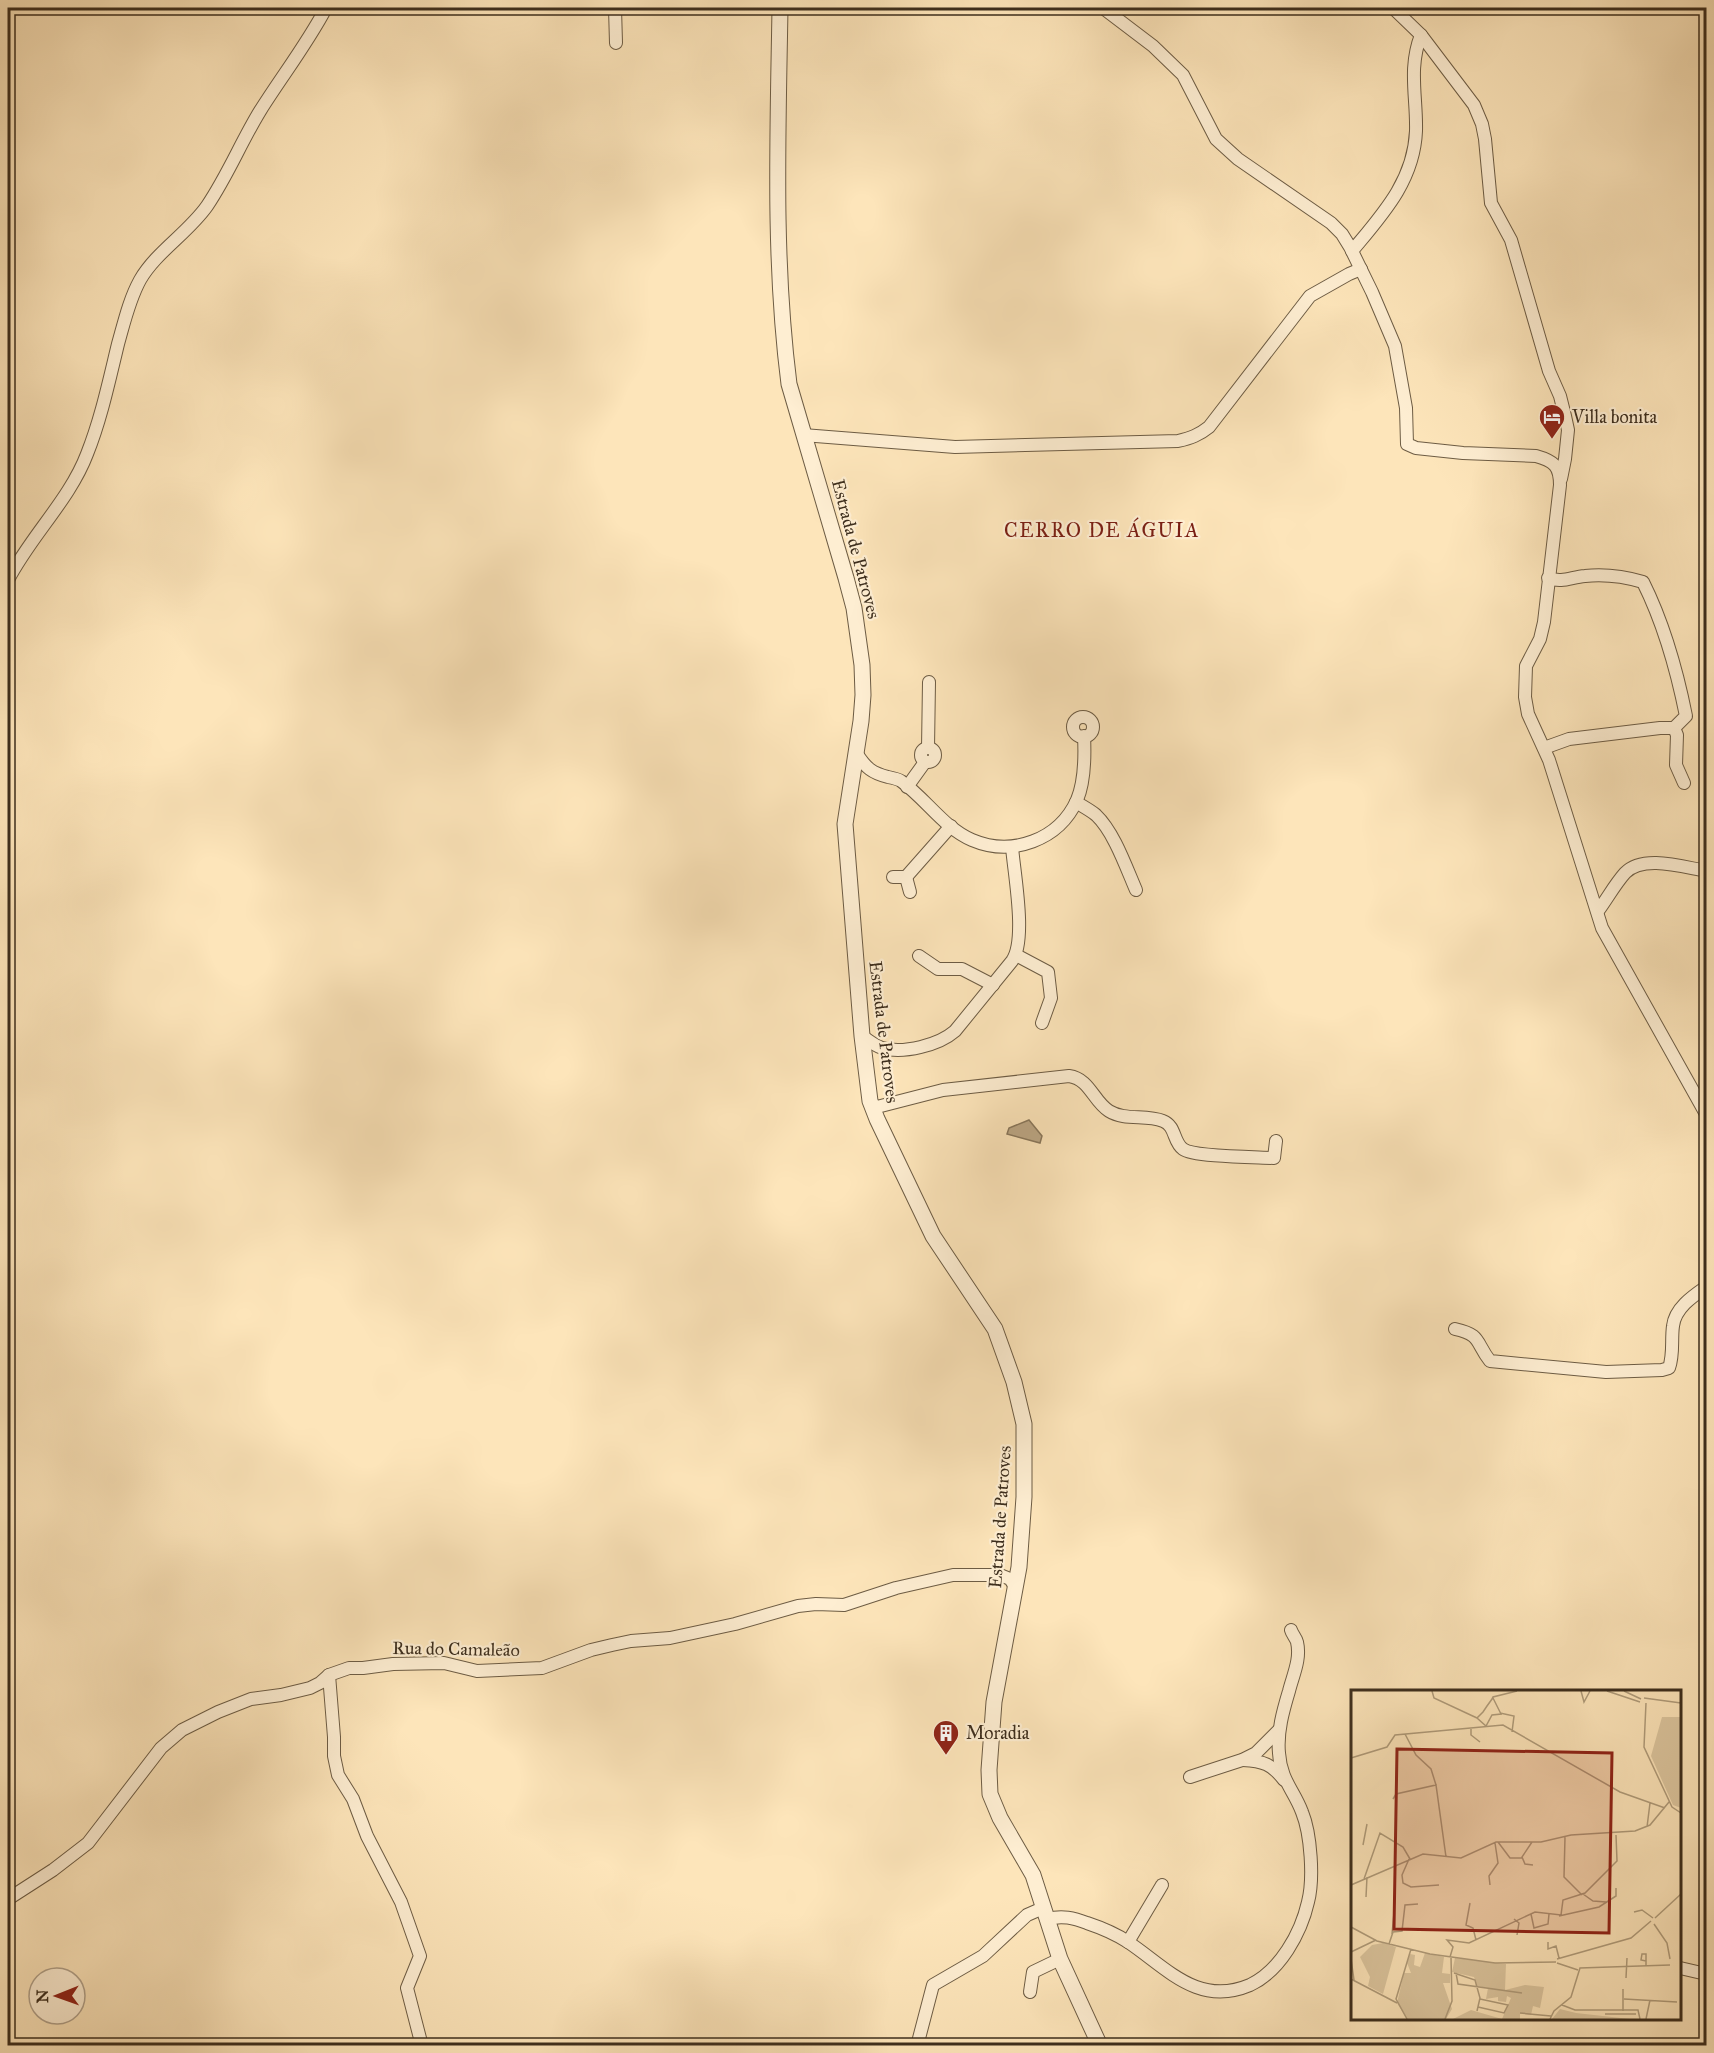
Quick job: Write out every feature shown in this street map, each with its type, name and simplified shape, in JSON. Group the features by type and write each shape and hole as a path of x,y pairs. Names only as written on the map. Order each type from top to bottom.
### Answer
{"street":[{"path":"8,580 19,559 78,476 100,416 128,309 141,279 153,262 179,238 205,207 228,172 259,112 310,38 326,8"},
{"path":"615,8 616,43"},
{"name":"Estrada de Patroves","path":"780,8 777,189 782,318 789,384 854,608 862,665 863,695 857,754 845,824 866,1071 873,1108 933,1236 995,1329 1006,1356 1020,1404 1025,1447 1020,1567 993,1702 990,1794 1000,1818 1027,1861 1060,1959 1100,2046"},
{"path":"1103,8 1153,46 1183,75 1216,139 1238,159 1331,223 1342,234 1362,269 1395,346 1406,408 1407,444 1416,448 1463,453 1565,459"},
{"path":"1393,8 1421,35 1474,105 1482,124 1491,203 1511,240 1549,371 1560,396 1568,430 1544,622 1540,639 1526,666 1528,714 1544,748 1602,928 1707,1114"},
{"path":"1352,251 1402,185 1413,156 1416,131 1413,66 1421,35"},
{"path":"803,435 954,447 1179,441 1191,438 1209,427 1310,296 1362,269"},
{"path":"1536,456 1547,459 1555,465 1560,474 1560,483"},
{"path":"1544,748 1569,739 1674,728 1686,716 1681,689 1644,582 1595,575 1558,581 1548,578"},
{"path":"907,787 925,762 931,762 935,757 934,751 928,748 928,682"},
{"path":"1674,728 1677,735 1676,765 1684,783"},
{"path":"857,754 873,774 900,780 951,826 971,840 988,845 1012,847 1023,845 1053,831 1076,802 1084,768 1084,736"},
{"path":"850,787 873,774"},
{"path":"1076,802 1094,813 1101,821 1119,851 1136,890"},
{"path":"910,892 899,877 951,826"},
{"path":"862,1036 880,1048 891,1050 921,1047 946,1039 993,985 1016,956 1020,939 1012,847"},
{"path":"1598,911 1625,872 1638,863 1650,862 1707,871"},
{"path":"919,956 938,969 962,969 993,985"},
{"path":"1016,956 1048,972 1051,998 1042,1023"},
{"path":"866,1071 879,1055 891,1050"},
{"path":"873,1108 943,1089 1069,1076 1082,1081 1108,1111 1118,1115 1160,1119 1167,1123 1182,1149 1188,1152 1274,1158 1276,1141"},
{"path":"1455,1329 1470,1332 1477,1338 1490,1361 1606,1372 1662,1370 1669,1368 1672,1359 1673,1324 1677,1313 1693,1296 1707,1287"},
{"path":"1000,1575 1020,1567"},
{"name":"Rua do Camaleão","path":"8,1899 53,1870 88,1843 161,1748 182,1730 251,1699 310,1688 329,1675 349,1668 444,1663 477,1671 542,1668 591,1650 622,1643 670,1638 735,1624 798,1606 844,1605 936,1578 977,1574 1000,1575"},
{"path":"1000,1575 1010,1579 1016,1588"},
{"path":"1285,1781 1279,1754 1280,1730 1297,1665 1297,1642 1291,1630"},
{"path":"329,1675 334,1756 338,1775 353,1799 367,1836 401,1902 420,1956 407,1988 422,2046"},
{"path":"1190,1777 1256,1753 1280,1730"},
{"path":"917,2046 933,1985 983,1956 1028,1915 1046,1913 1077,1920 1114,1934 1185,1983 1200,1989 1232,1990 1250,1984 1270,1973 1293,1941 1308,1901 1311,1853 1302,1812 1285,1781 1276,1770 1260,1761 1242,1760"},
{"path":"1128,1942 1162,1885"},
{"path":"1030,1992 1033,1972 1060,1959"},
{"path":"1681,1968 1707,1974"}],"shaded area":[{"path":"1029,1120 1042,1136 1040,1143 1007,1134 1009,1128"}],"place":[{"name":"Villa bonita","path":"1552,440"},
{"name":"Moradia","path":"946,1756"}],"district":[{"name":"CERRO DE ÁGUIA","path":"1102,530"}]}
